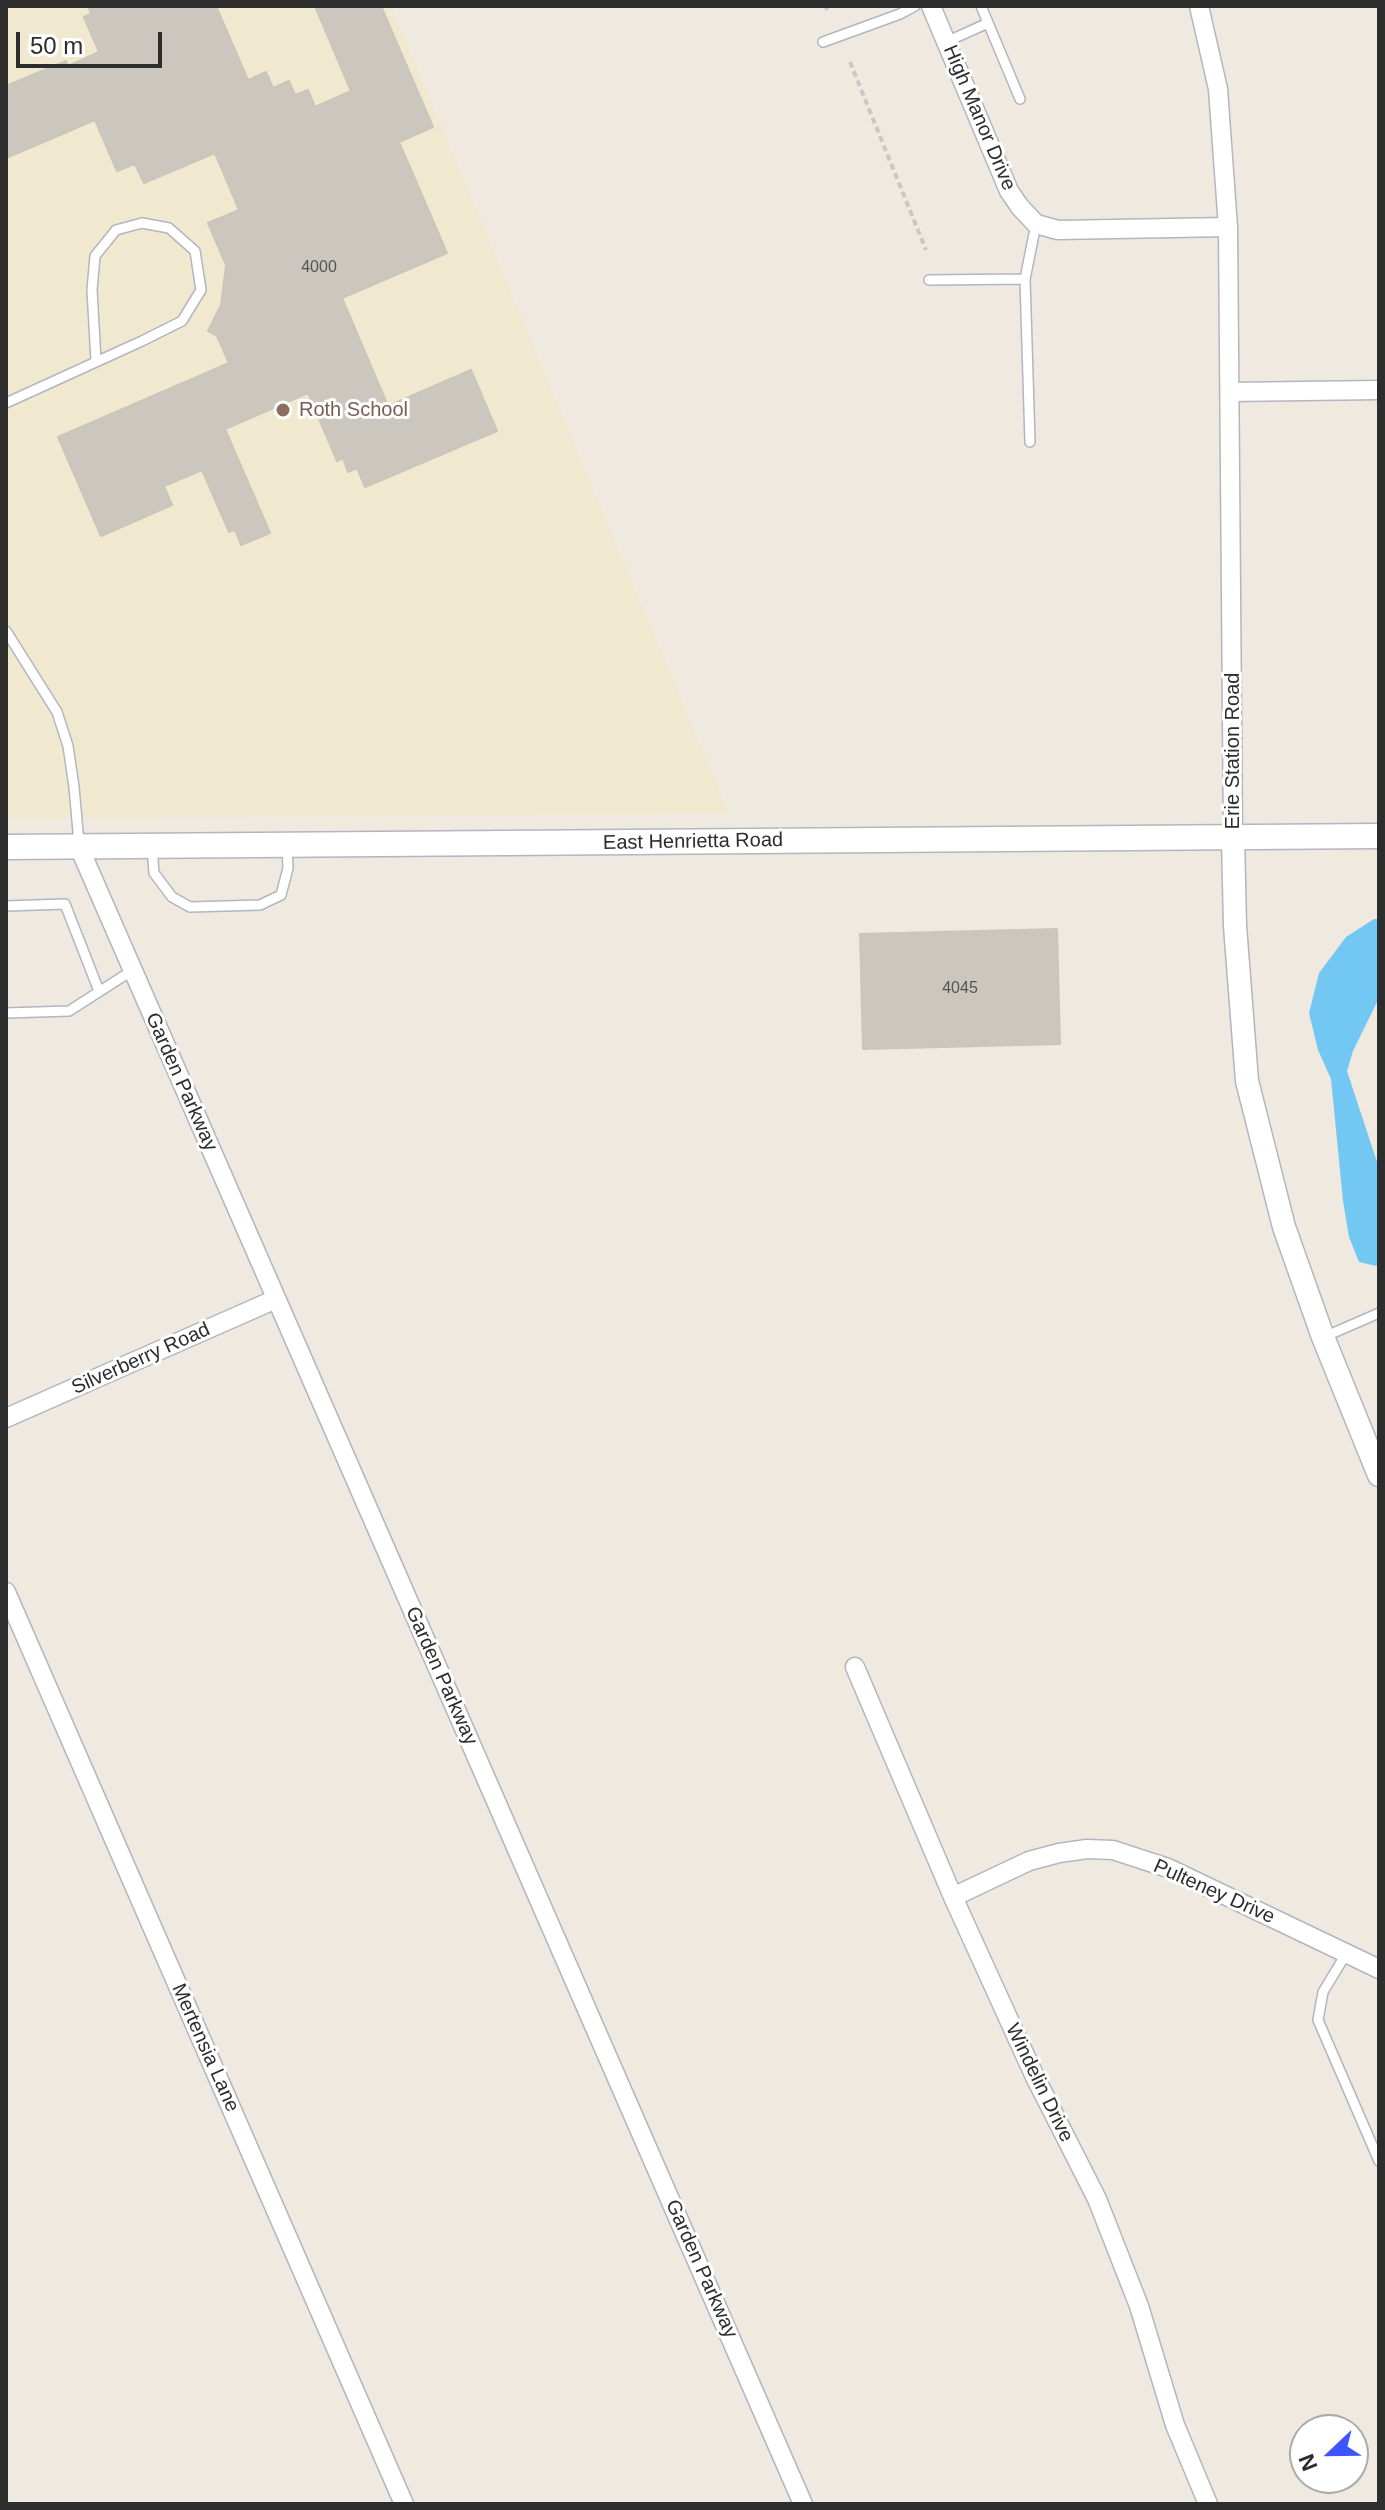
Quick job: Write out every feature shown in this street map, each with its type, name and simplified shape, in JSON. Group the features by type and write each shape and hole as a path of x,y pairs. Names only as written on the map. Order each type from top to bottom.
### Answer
{"main road":[{"name":"East Henrietta Road","path":"6,847 1379,836"}],"street":[{"name":"High Manor Drive","path":"931,6 1009,191 1036,224"},
{"name":"Erie Station Road","path":"1199,6 1218,89 1228,227 1233,838 1237,971 1247,1081 1284,1227 1323,1337 1379,1475"},
{"path":"1036,224 1058,230 1228,227"},
{"path":"1230,392 1379,390"},
{"name":"Garden Parkway","path":"79,847 803,2504"},
{"name":"Silverberry Road","path":"6,1418 276,1299"},
{"name":"Mertensia Lane","path":"6,1592 404,2504"},
{"name":"Windelin Drive","path":"855,1667 953,1897 1035,2077 1097,2199 1139,2306 1175,2425 1208,2504"},
{"name":"Pulteney Drive","path":"953,1897 1029,1861 1087,1849 1113,1850 1168,1868 1379,1969"}],"lane":[{"path":"823,42 915,6"},
{"path":"981,6 1020,99"},
{"path":"946,42 988,23"},
{"path":"6,403 182,321 201,290 195,251 169,228 142,223 116,230 95,256 92,290 96,361"},
{"path":"1030,442 1025,279 1036,224"},
{"path":"929,280 1025,279"},
{"path":"6,631 57,712 68,746 79,847"},
{"path":"152,847 154,873 172,897 190,907 260,905 281,895 288,868 287,846"},
{"path":"6,906 65,904 99,991"},
{"path":"6,1013 69,1011 133,970"},
{"path":"1323,1337 1379,1313"},
{"path":"1346,1954 1323,1992 1318,2020 1379,2161"}],"path":[{"path":"850,62 926,250"}],"shaded area":[{"name":"Roth School","path":"6,6 391,6 729,814 6,818"}],"water":[{"path":"1379,919 1379,998 1353,1051 1347,1071 1379,1168 1379,1263 1376,1266 1359,1262 1349,1237 1331,1079 1318,1050 1309,1013 1319,973 1346,937"}],"building":[{"path":"88,6 216,6 248,80 266,72 273,88 289,81 295,95 308,90 315,107 351,91 315,6 381,6 433,127 399,142 447,253 342,298 388,406 471,370 497,431 365,487 357,468 348,472 343,458 337,461 308,393 225,429 270,533 241,545 235,530 229,532 202,470 164,486 172,505 101,536 58,437 229,363 217,336 208,331 221,305 226,265 208,223 239,210 215,153 144,183 135,164 117,171 95,120 6,158 6,86 66,61 68,66 99,52 84,17 91,14"},
{"path":"1057,929 1060,1044 863,1049 860,934"}],"place":[{"name":"Roth School","path":"283,410"}]}
